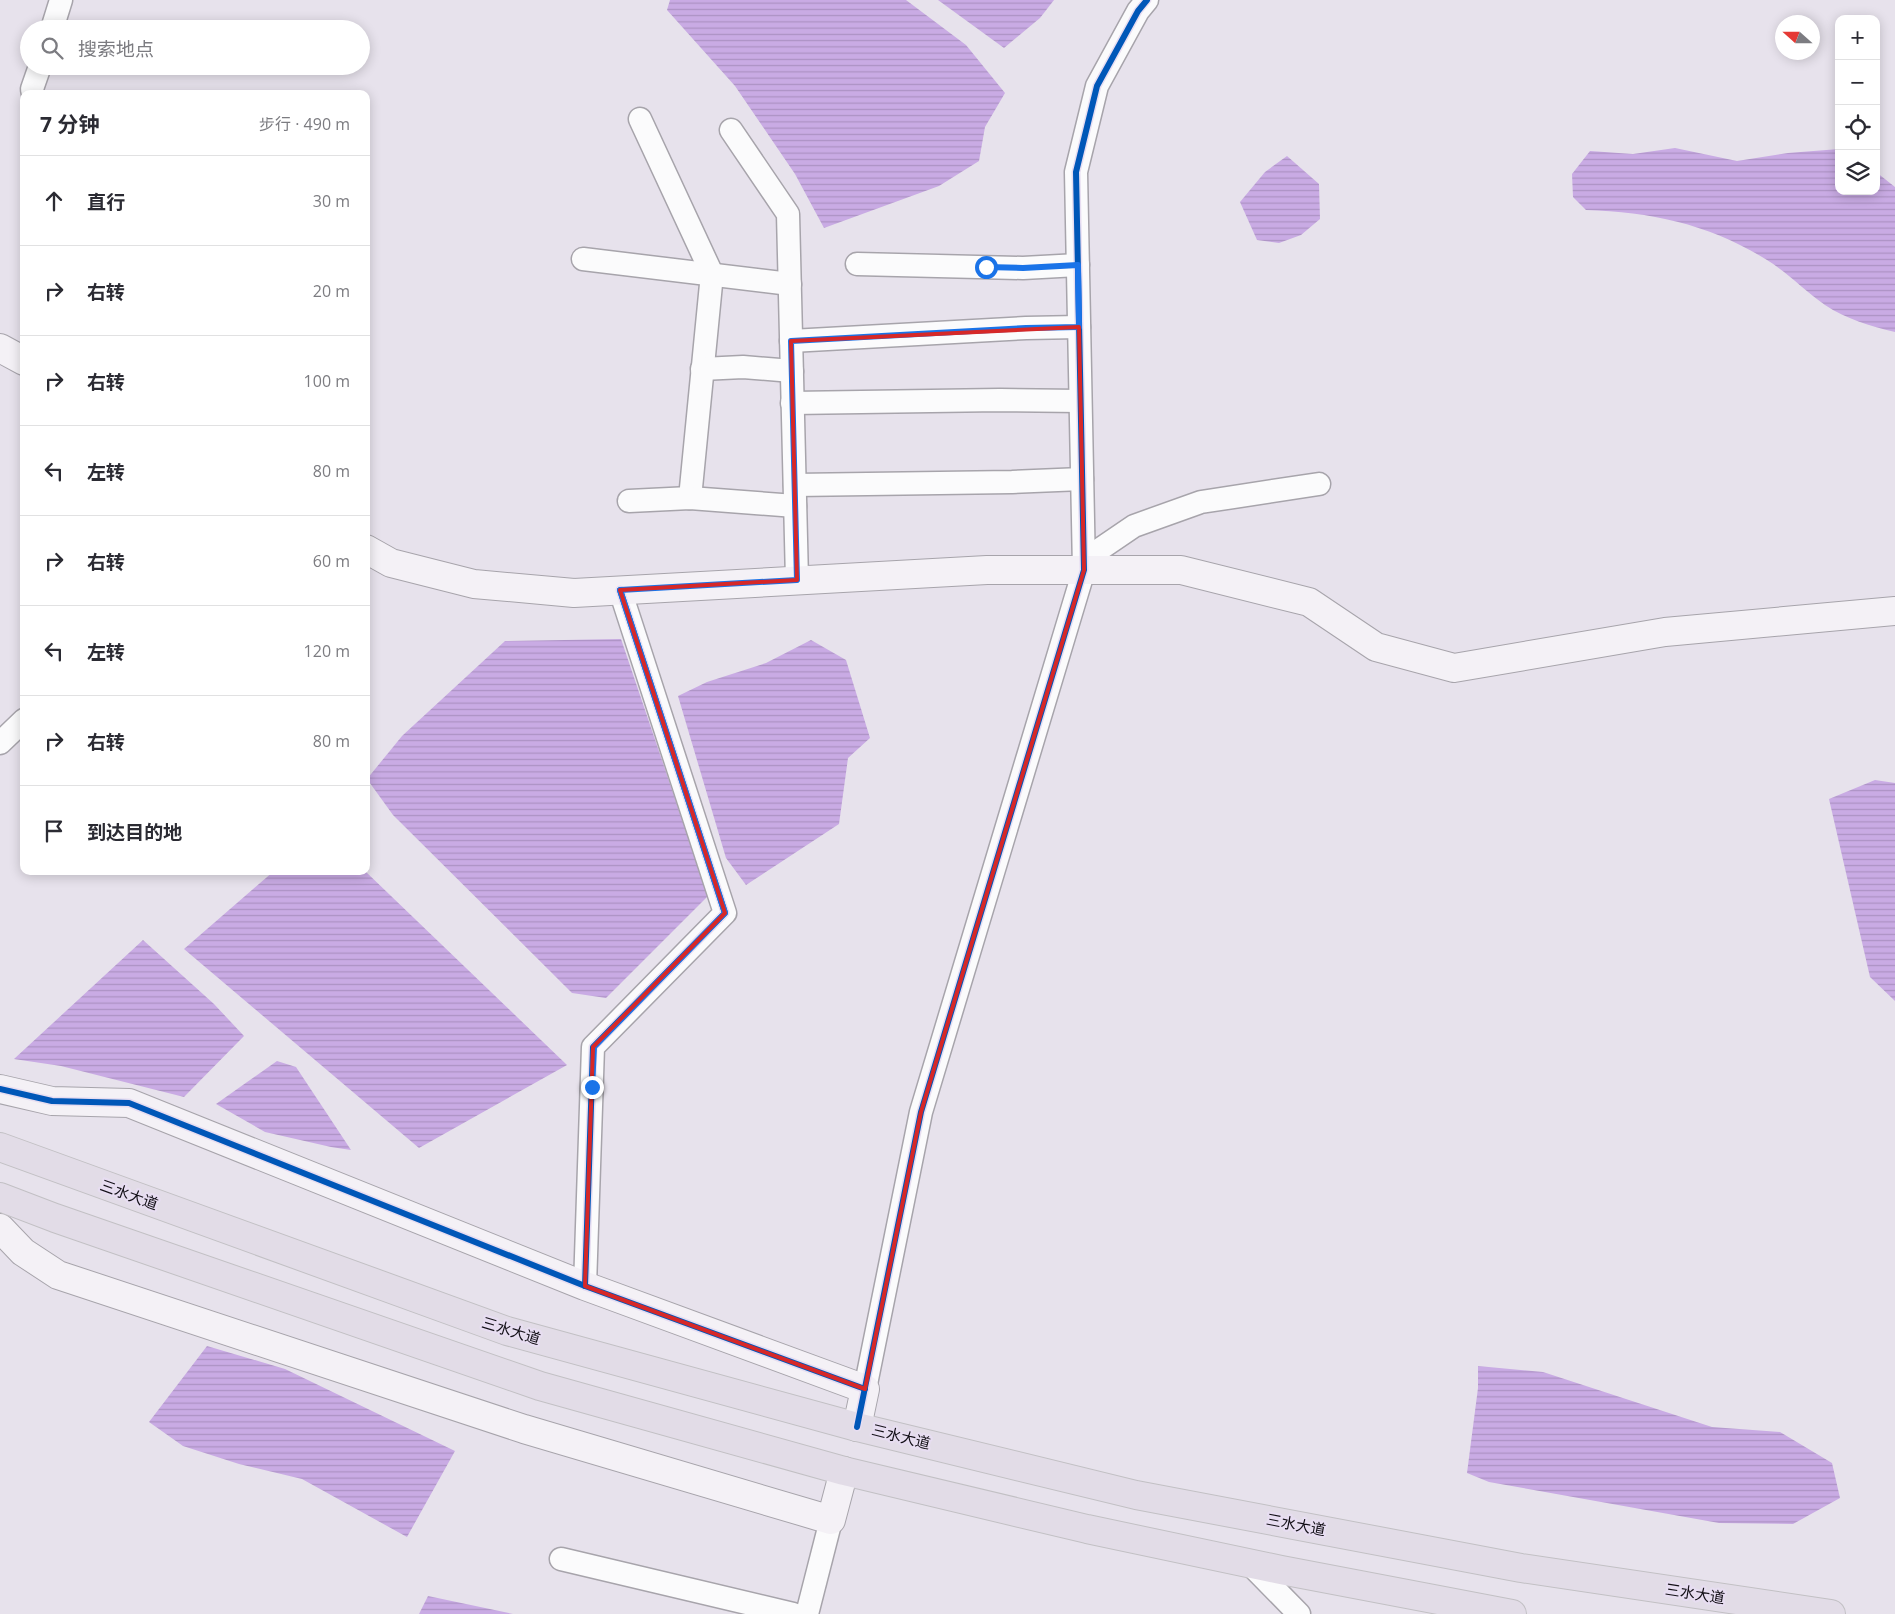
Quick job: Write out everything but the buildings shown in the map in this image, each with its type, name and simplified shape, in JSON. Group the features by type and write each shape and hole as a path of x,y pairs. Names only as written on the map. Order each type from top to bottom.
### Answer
{"highway":[{"name":"三水大道","path":"0,1147 507,1331 858,1427 1136,1495 1521,1568 1831,1614"},
{"path":"0,1197 55,1218 540,1386 844,1471 1086,1529 1250,1564 1512,1614"}],"street":[{"path":"55,20 61,0"},
{"path":"858,1427 921,1112 1084,565 1076,172 1097,86 1138,11 1147,0"},
{"path":"32,90 37,75"},
{"path":"640,119 712,274 690,498"},
{"path":"731,130 788,214 797,580"},
{"path":"584,259 790,284"},
{"path":"857,264 1023,268 1078,265"},
{"path":"791,341 1026,328 1079,327"},
{"path":"0,348 20,359"},
{"path":"702,370 742,367 792,371"},
{"path":"792,403 1000,400 1080,401"},
{"path":"629,501 795,496 1082,479"},
{"path":"1084,565 1134,526 1202,502 1319,484"},
{"path":"370,551 392,563 474,584 574,593 1084,565 1181,570 1309,602 1376,647 1454,668 1665,632 1895,611"},
{"path":"585,1286 594,1047 725,913 620,590"},
{"path":"0,743 20,724"},
{"path":"0,1089 52,1101 130,1104 585,1286 865,1389"},
{"path":"0,1228 24,1252 58,1275 540,1434 831,1520"},
{"path":"807,1614 844,1471"},
{"path":"561,1559 793,1614"},
{"path":"1250,1564 1299,1614"}],"highlighted area":[{"path":"1079,327 1084,570 921,1112 865,1389 585,1286 593,1047 725,913 620,590 797,580 791,341"}],"shaded area":[{"path":"670,0 906,0 966,45 1005,93 985,127 979,161 939,186 824,228 795,174 735,86 667,10"},
{"path":"938,0 1054,0 1040,18 1004,48"},
{"path":"1675,148 1737,161 1788,153 1835,149 1835,195 1880,195 1880,175 1895,187 1895,332 1858,322 1833,310 1775,265 1725,238 1703,229 1658,217 1586,210 1573,197 1572,174 1590,151 1633,154"},
{"path":"1287,156 1319,184 1320,219 1301,235 1279,243 1257,240 1240,202 1265,172"},
{"path":"621,639 708,896 606,998 572,993 393,815 370,783 370,775 402,736 505,641"},
{"path":"811,640 846,660 870,738 848,758 839,824 746,885 726,858 678,696 707,682 766,663"},
{"path":"1875,780 1895,783 1895,1001 1870,977 1829,799"},
{"path":"269,875 369,875 567,1065 419,1148 184,949"},
{"path":"143,940 214,1004 244,1036 184,1097 61,1066 14,1059"},
{"path":"277,1061 296,1067 351,1150 265,1132 216,1104"},
{"path":"207,1346 285,1369 455,1451 407,1537 302,1479 239,1464 183,1446 149,1422"},
{"path":"1478,1366 1543,1372 1712,1427 1780,1432 1832,1463 1840,1498 1793,1524 1719,1523 1489,1482 1467,1473 1478,1388"},
{"path":"428,1596 513,1614 419,1614"}],"cycle path":[{"path":"857,1427 921,1112 1084,570 1076,172 1097,86 1138,11 1147,0"},
{"path":"585,1286 593,1047 725,913 620,590"},
{"path":"0,1089 52,1101 129,1103 585,1286 865,1389"}],"route":[{"path":"592,1087 594,1047 725,913 620,590 797,580 791,341 1026,328 1079,327 1078,265 1023,268 986,267"}]}
